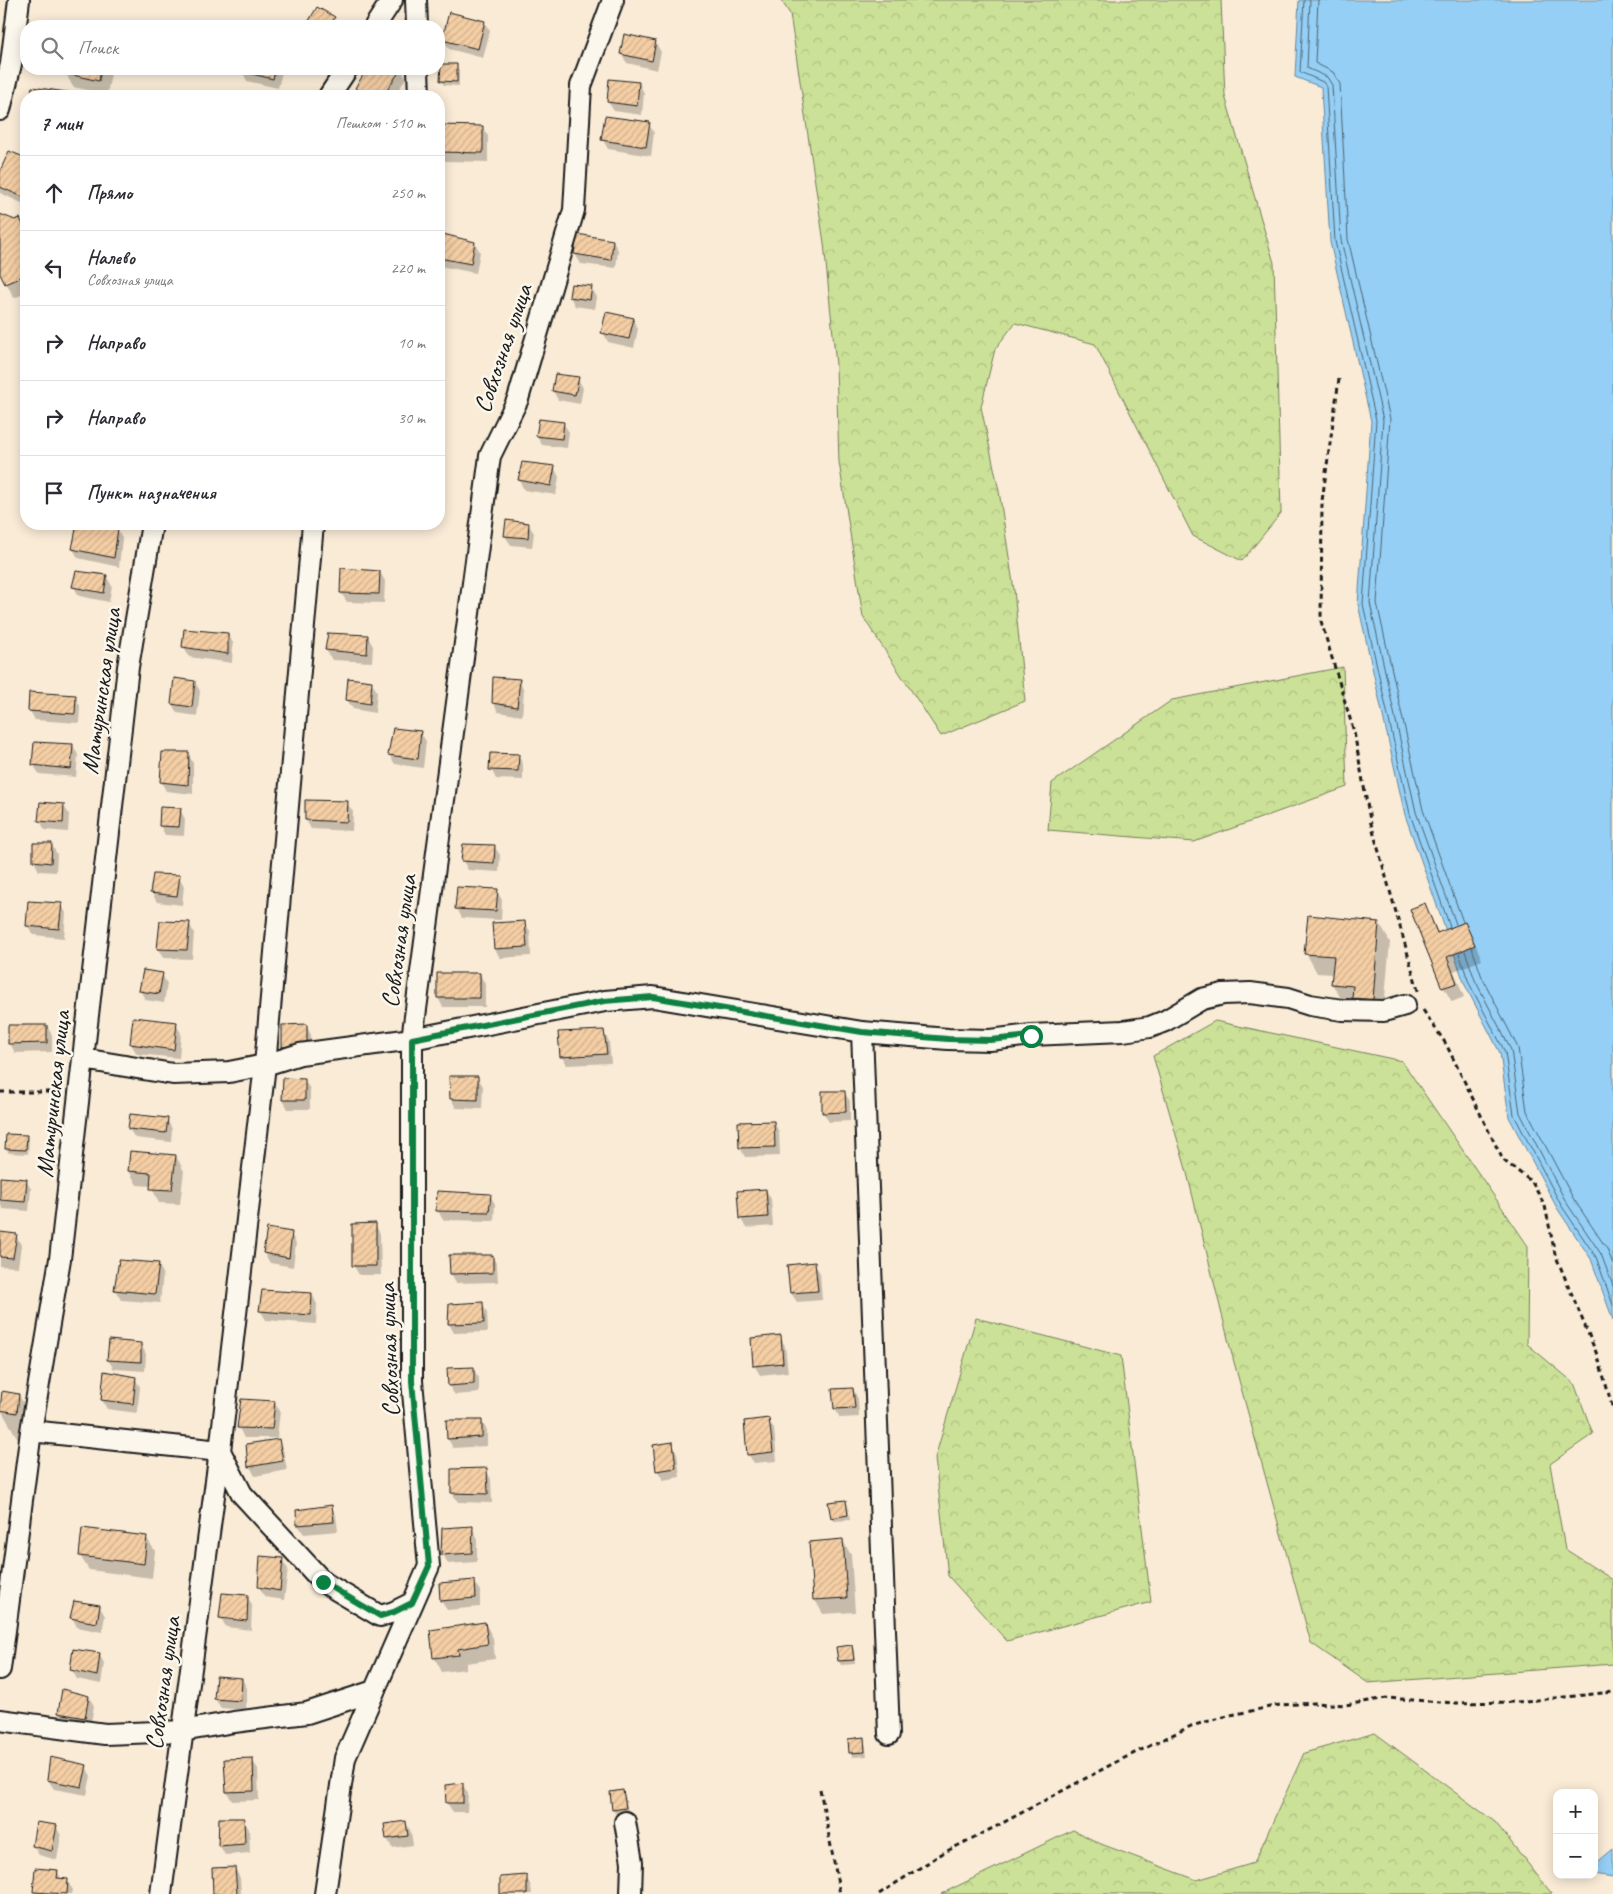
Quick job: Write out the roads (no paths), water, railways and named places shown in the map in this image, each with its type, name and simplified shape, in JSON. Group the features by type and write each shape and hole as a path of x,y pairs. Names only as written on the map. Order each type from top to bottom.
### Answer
{"street":[{"path":"0,110 11,64 19,0"},
{"path":"379,20 392,0"},
{"path":"416,0 416,20"},
{"name":"Совхозная улица","path":"325,1894 345,1758 429,1566 412,1381 412,1039 490,456 518,399 574,210 581,86 613,0"},
{"path":"333,90 343,75"},
{"path":"418,75 419,90"},
{"name":"Матуринская улица","path":"0,1664 31,1431 60,1259 128,667 151,530"},
{"name":"Совхозная улица","path":"161,1894 220,1451 265,1065 312,530"},
{"path":"83,1059 173,1074 229,1072 265,1065 300,1054 412,1039 604,1001 653,997 862,1032 948,1039 990,1040 1123,1031 1150,1027 1165,1021 1202,999 1223,994 1250,993 1288,998 1310,1005 1342,1010 1384,1011 1404,1005"},
{"path":"862,1032 889,1734"},
{"path":"31,1431 220,1451 242,1494 323,1582 380,1616 394,1612 412,1603"},
{"path":"0,1720 105,1734 182,1731 234,1722 307,1714 374,1691"},
{"path":"625,1822 632,1862 631,1894"}],"water":[{"path":"1299,0 1613,0 1613,1320 1591,1259 1557,1208 1509,1117 1500,1053 1465,985 1405,815 1358,604 1371,421 1330,242 1321,87 1295,77"},
{"path":"1613,1849 1613,1877 1598,1875 1598,1862"}]}
